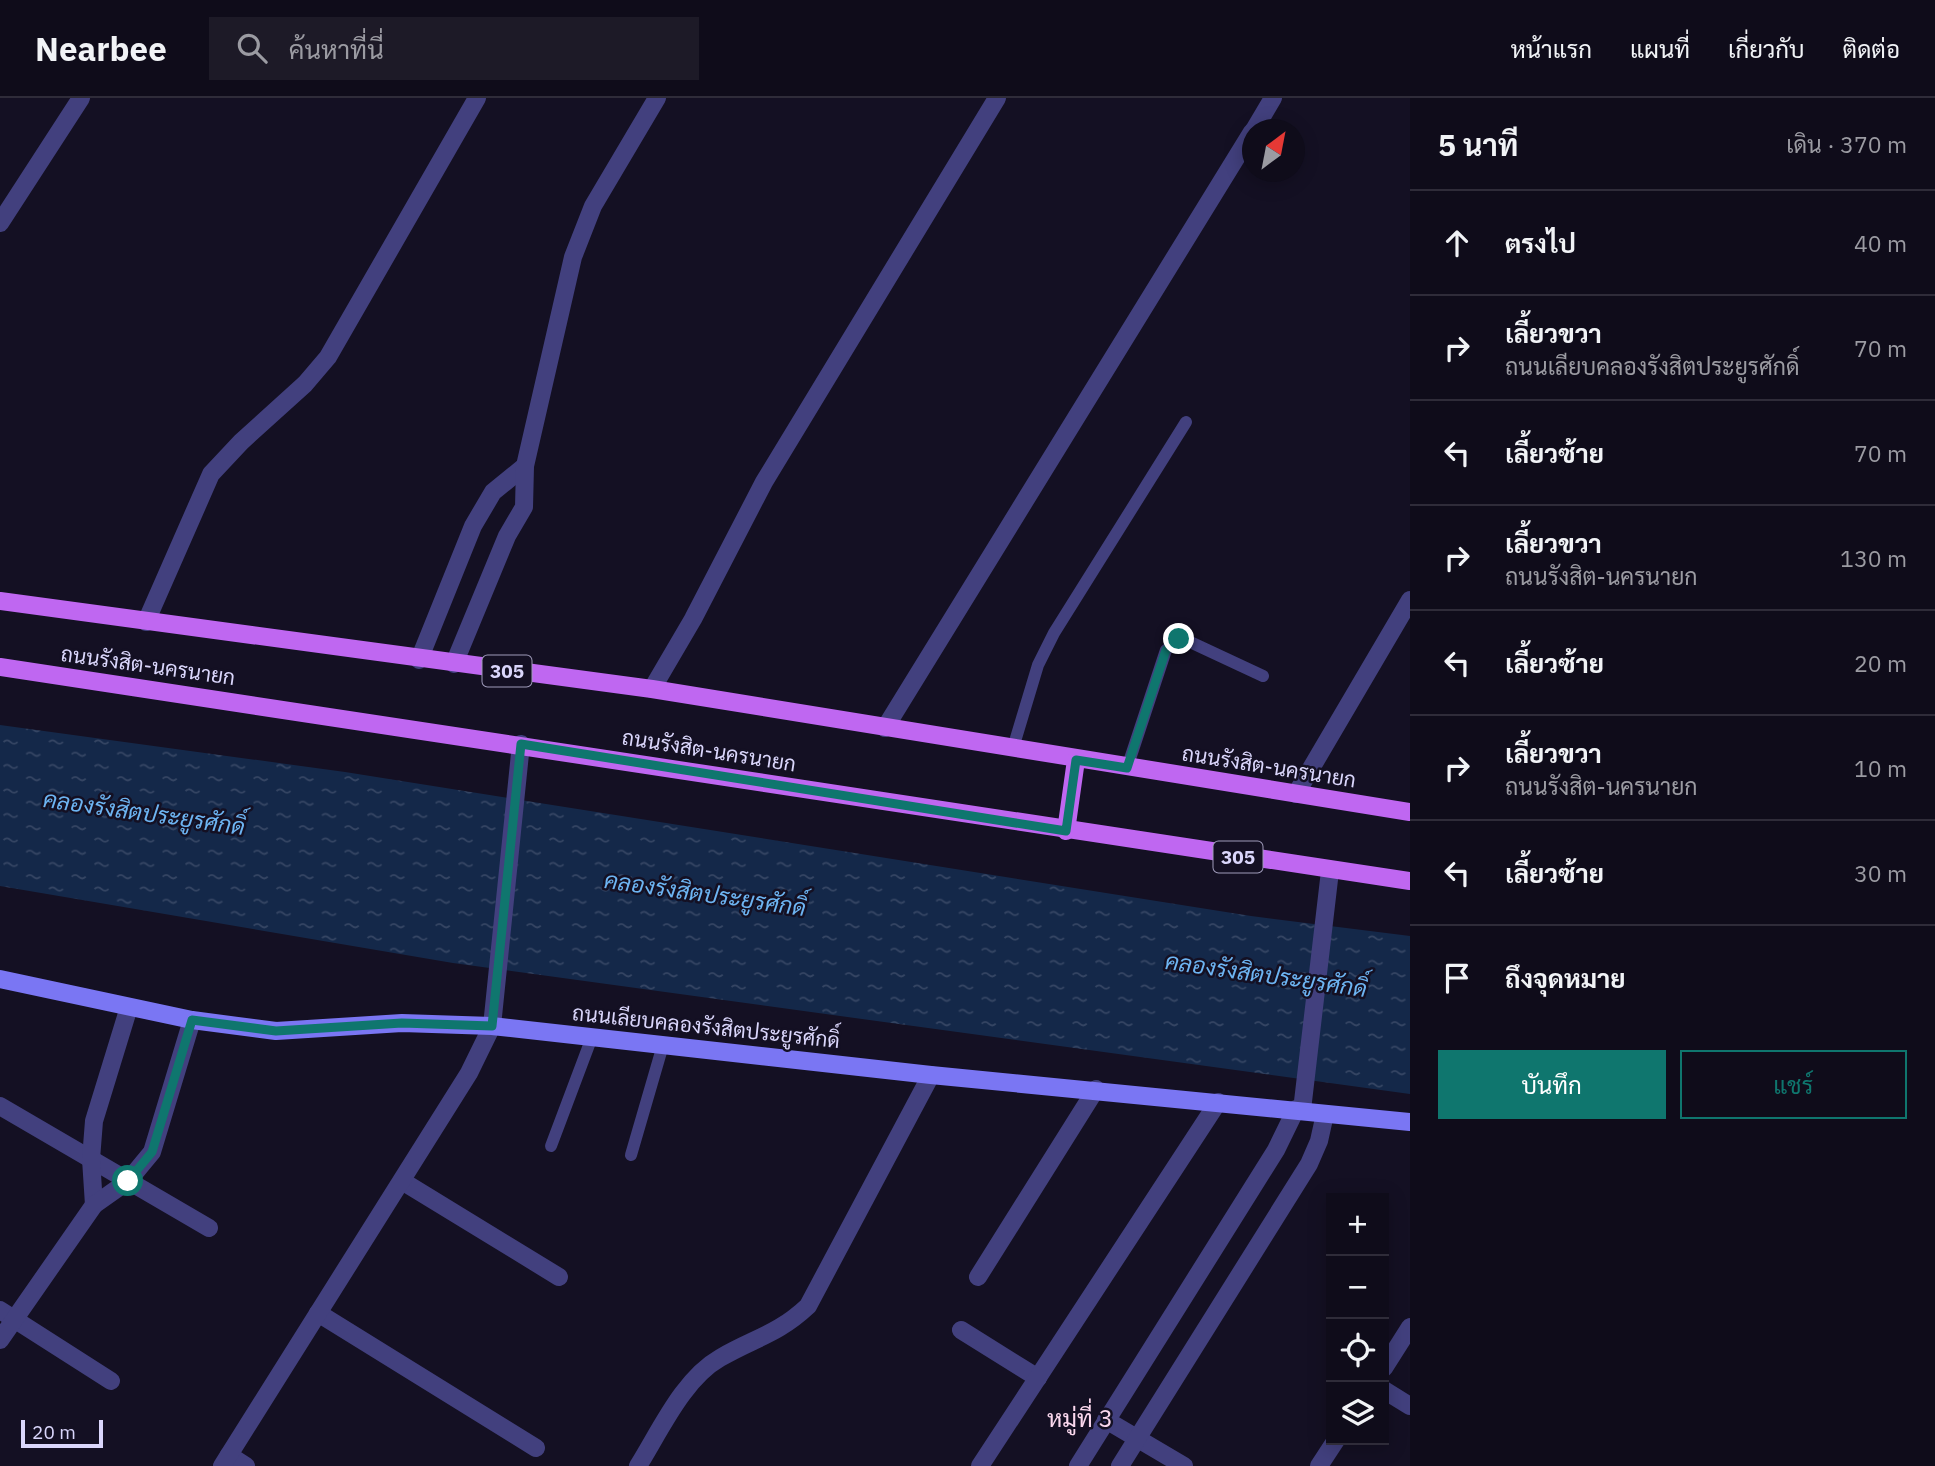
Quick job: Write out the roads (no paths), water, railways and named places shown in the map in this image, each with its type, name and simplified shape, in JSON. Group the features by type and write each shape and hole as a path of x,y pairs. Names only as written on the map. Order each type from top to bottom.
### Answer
{"main road":[{"name":"ถนนรังสิต-นครนายก","path":"0,601 419,660 652,689 1076,760 1410,812"},
{"name":"ถนนรังสิต-นครนายก","path":"0,667 521,744 1066,831 1410,881"},
{"path":"1066,831 1076,760"}],"street":[{"path":"0,223 81,98"},
{"path":"146,622 211,474 241,442 305,384 328,357 478,98"},
{"path":"454,664 507,536 524,507 526,466 573,257 593,205 657,98"},
{"path":"652,689 693,619 764,482 997,98"},
{"path":"1260,119 1273,98"},
{"path":"885,728 1242,149"},
{"path":"419,660 473,526 493,492 526,466"},
{"path":"1296,794 1410,600"},
{"path":"246,1466 226,1461 469,1073 492,1026 521,744"},
{"path":"1078,1466 1299,1109 1306,1086 1330,871"},
{"name":"ถนนเลียบคลองรังสิตประยูรศักดิ์","path":"0,979 192,1020 276,1031 402,1023 492,1026 931,1075 1096,1089 1410,1122"},
{"path":"94,1205 90,1159 94,1122 129,1007"},
{"path":"0,1340 7,1314 94,1205 128,1181 152,1152 192,1020"},
{"path":"638,1466 691,1383 718,1359 786,1327 808,1306 931,1075"},
{"path":"978,1277 1096,1089"},
{"path":"980,1466 1219,1102"},
{"path":"0,1106 209,1228"},
{"path":"1120,1466 1309,1164 1319,1141 1325,1114"},
{"path":"402,1181 559,1277"},
{"path":"318,1313 536,1448"},
{"path":"7,1314 111,1381"},
{"path":"1389,1360 1410,1326"},
{"path":"961,1330 1038,1378"},
{"path":"1389,1393 1410,1406"},
{"path":"1107,1420 1184,1466"},
{"path":"1319,1466 1333,1445"}],"lane":[{"path":"1013,748 1038,665 1054,633 1186,422"},
{"path":"1127,768 1166,650 1171,644 1179,639 1188,642 1263,676"},
{"path":"551,1146 592,1037"},
{"path":"631,1155 663,1045"}],"water":[{"name":"คลองรังสิตประยูรศักดิ์","path":"0,725 345,772 1251,916 1410,936 1410,1094 453,963 0,886"}],"district":[{"name":"หมู่ที่ 3","path":"1080,1419"}]}
